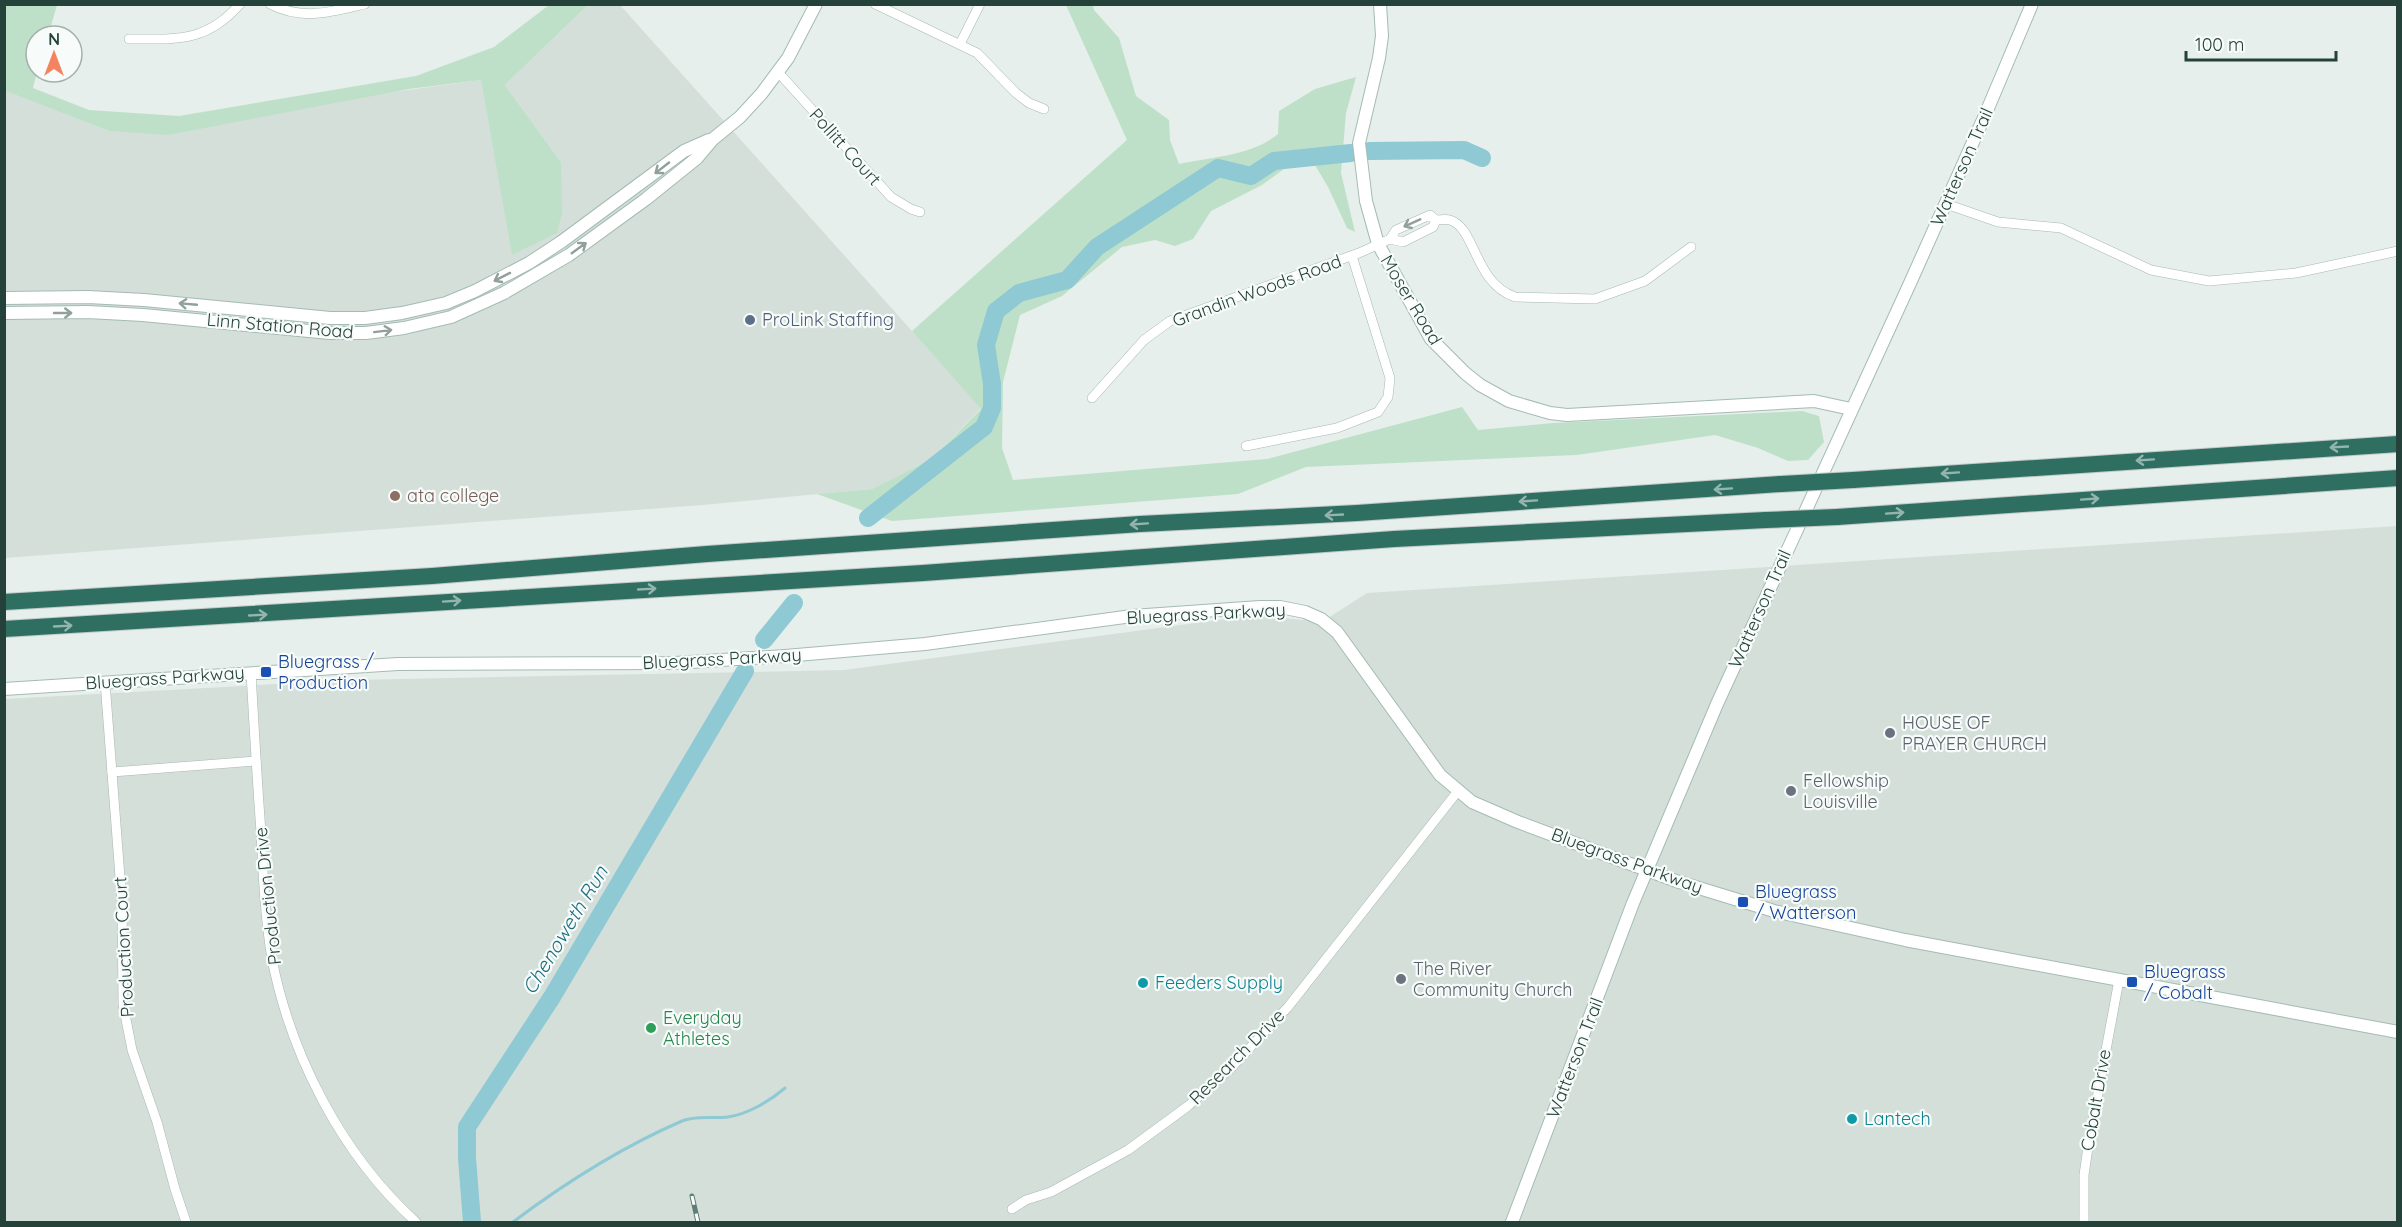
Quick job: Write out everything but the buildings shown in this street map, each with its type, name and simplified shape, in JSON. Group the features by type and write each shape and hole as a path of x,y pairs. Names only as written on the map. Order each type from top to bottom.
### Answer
{"highway":[{"path":"4,602 432,576 1140,524 1357,513 2397,444"},
{"path":"4,629 935,572 1394,539 1837,517 2397,478"},
{"path":"2300,484 2397,483"}],"street":[{"path":"129,39 192,37 214,27 240,4"},
{"path":"270,4 288,12 306,15 365,4"},
{"name":"Linn Station Road","path":"4,313 88,312 143,315 330,333 366,333 451,317 514,288 569,255 686,168 713,139 740,117 778,72 797,43 816,4"},
{"path":"875,4 960,44 983,58 1016,93 1029,103 1044,109"},
{"path":"960,44 980,4"},
{"name":"Moser Road","path":"1380,4 1382,36 1379,58 1359,143 1366,201 1378,244 1431,339 1480,385 1516,403 1550,413 1579,416 1814,402 1851,409"},
{"name":"Watterson Trail","path":"1512,1222 1647,870 1754,621 1946,204 2032,4"},
{"name":"Pollitt Court","path":"778,72 891,197 920,212"},
{"name":"Linn Station Road","path":"4,298 88,297 144,300 330,318 365,318 402,313 446,303 529,263 684,151 713,139"},
{"path":"1946,204 1998,222 2061,228 2151,270 2209,281 2296,273 2397,251"},
{"name":"Grandin Woods Road","path":"1092,399 1144,340 1170,321 1352,256 1390,239 1403,242 1433,227 1436,220 1450,220 1464,229 1486,274 1504,293 1515,297 1595,299 1645,281 1691,247"},
{"path":"1245,446 1337,429 1378,412 1383,406 1388,397 1390,378 1352,256"},
{"name":"Bluegrass Parkway","path":"4,688 398,664 675,663 914,645 1132,616 1280,607 1314,616 1337,632 1440,775 1472,801 1494,813 1676,881 1743,902 1818,921 2397,1032"},
{"name":"Production Drive","path":"251,673 269,938 278,981 294,1036 306,1066 341,1130 380,1185 416,1222"},
{"name":"Production Court","path":"105,682 122,903 123,1004 132,1050 157,1122 174,1189 186,1222"},
{"path":"112,772 256,761"},
{"name":"Research Drive","path":"1012,1209 1026,1200 1050,1192 1128,1150 1188,1106 1231,1068 1288,1007 1458,791"},
{"name":"Cobalt Drive","path":"2084,1222 2084,1175 2088,1147 2119,980"}],"shaded area":[{"path":"588,5 620,5 981,408 933,458 872,489 702,505 5,558 5,91 109,131 481,80 513,254 561,162 505,85"},
{"path":"2397,526 2397,1222 5,1222 5,699 352,680 844,670 1256,615 1322,622 1367,593"}],"green space":[{"path":"5,4 57,5 51,24 24,24 24,84 34,84 33,88 89,110 179,116 416,76 494,47 549,5 588,5 505,85 561,162 562,213 557,233 512,255 481,80 409,89 168,135 109,131 5,91"},
{"path":"1066,5 1093,5 1094,10 1119,38 1136,96 1169,120 1170,140 1179,164 1256,147 1278,134 1279,111 1315,89 1356,77 1346,113 1341,173 1355,232 1347,228 1315,165 1288,166 1262,185 1211,211 1193,239 1175,246 1155,240 1122,247 1062,296 1020,315 1003,382 1002,448 1013,480 1267,459 1462,407 1478,430 1553,423 1802,411 1819,416 1824,442 1808,460 1788,461 1758,448 1715,435 1577,455 1306,467 1238,494 892,521 817,494 872,489 933,458 981,409 912,331 1127,140"}],"waterway":[{"name":"Chenoweth Run","path":"1369,151 1464,150 1482,158"},
{"name":"Chenoweth Run","path":"868,518 984,427 992,408 992,384 986,345 996,311 1019,293 1067,280 1097,247 1218,168 1251,176 1274,161 1351,153"},
{"name":"Chenoweth Run","path":"764,640 794,603"},
{"name":"Chenoweth Run","path":"472,1222 467,1127 552,997 745,671"},
{"path":"513,1222 594,1167 660,1131 687,1119 728,1117 743,1113 766,1102 785,1088"}],"railway":[{"path":"692,1196 698,1222"}],"place":[{"name":"ProLink Staffing","path":"750,320"},
{"name":"ata college","path":"395,496"},
{"name":"Bluegrass / Production","path":"266,672"},
{"name":"HOUSE OF PRAYER CHURCH","path":"1890,733"},
{"name":"Fellowship Louisville","path":"1791,791"},
{"name":"Bluegrass / Watterson","path":"1743,902"},
{"name":"The River Community Church","path":"1401,979"},
{"name":"Bluegrass / Cobalt","path":"2132,982"},
{"name":"Feeders Supply","path":"1143,983"},
{"name":"Everyday Athletes","path":"651,1028"},
{"name":"Lantech","path":"1852,1119"}]}
